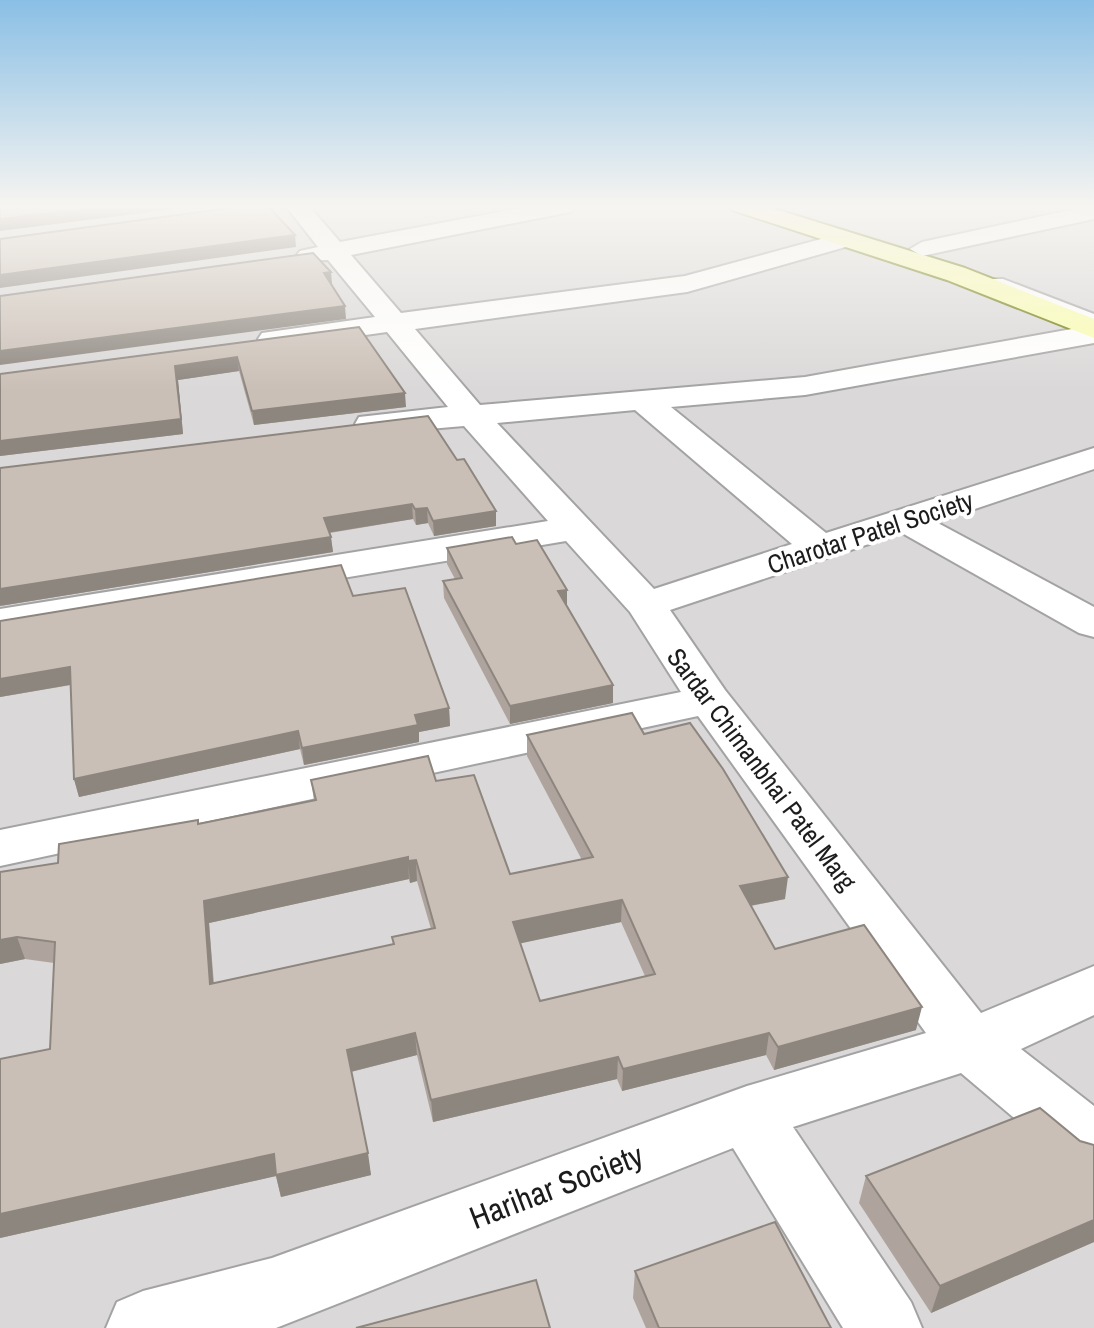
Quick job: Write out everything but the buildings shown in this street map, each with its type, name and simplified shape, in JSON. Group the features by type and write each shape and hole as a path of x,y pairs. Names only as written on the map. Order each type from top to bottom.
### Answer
{"main road":[{"path":"934,267 1094,331"},
{"path":"972,267 1094,311"}],"street":[{"path":"0,848 703,691 646,605 469,412 348,267"},
{"path":"252,342 687,284 748,267"},
{"path":"347,426 469,412 805,386 1094,331"},
{"path":"641,399 820,548"},
{"name":"Charotar Patel Society","path":"646,605 1089,463"},
{"path":"905,520 1094,624"},
{"path":"0,622 574,528"},
{"name":"Sardar Chimanbhai Patel Marg","path":"610,566 970,1045 1094,1145"},
{"name":"Harihar Society","path":"143,1328 274,1311 747,1114 970,1045 1094,989"},
{"path":"747,1114 885,1328"}],"lane":[{"path":"953,267 1094,319"}],"shaded area":[{"path":"0,267 1094,267 1094,1328 0,1328"}]}
